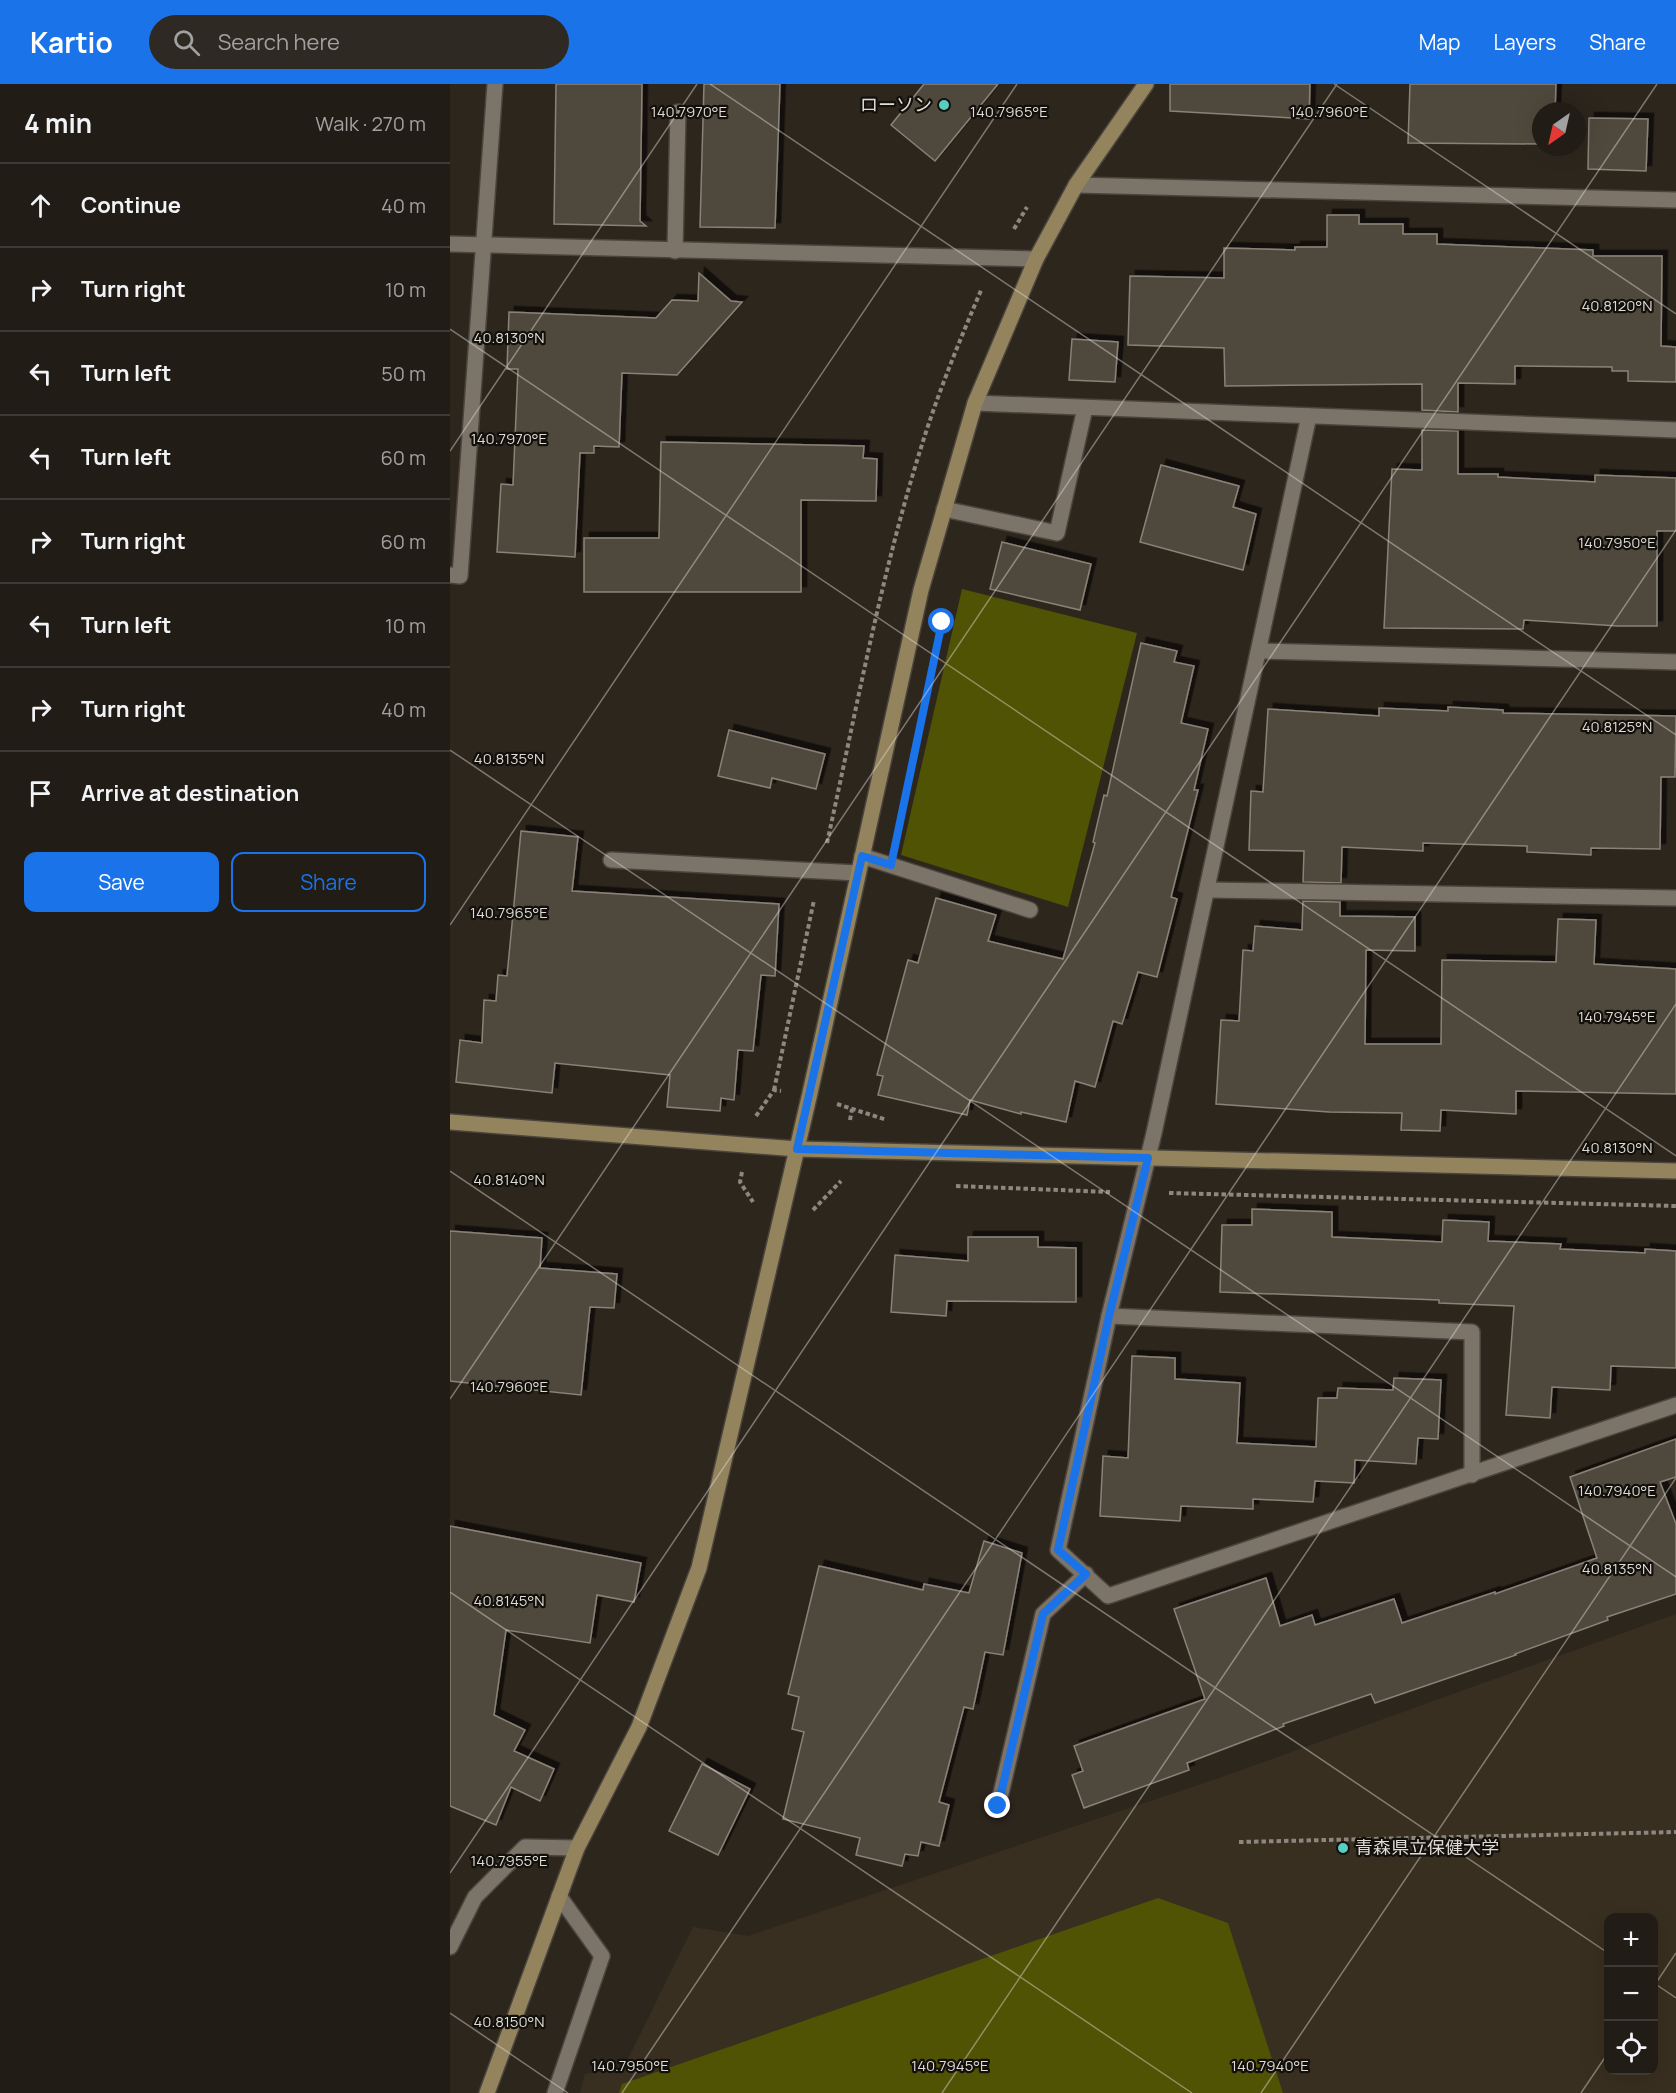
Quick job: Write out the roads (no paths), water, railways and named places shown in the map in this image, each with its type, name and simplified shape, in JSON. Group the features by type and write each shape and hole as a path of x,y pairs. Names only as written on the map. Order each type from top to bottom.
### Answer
{"street":[{"path":"450,575 460,576 495,84"},
{"path":"487,2093 577,1848 639,1727 699,1569 797,1149 921,590 975,403 1036,259 1076,185 1146,84"},
{"path":"675,251 678,112"},
{"path":"1076,185 1676,200"},
{"path":"450,244 1036,259"},
{"path":"975,403 1676,430"},
{"path":"944,509 1057,532 1085,408"},
{"path":"1309,416 1148,1158 1109,1316 1058,1550 1108,1596 1676,1405"},
{"path":"1259,651 1676,662"},
{"path":"862,856 1030,909"},
{"path":"610,860 858,873"},
{"path":"1207,890 1676,898"},
{"path":"450,1122 797,1149 1676,1171"},
{"path":"1109,1316 1472,1332 1472,1475"},
{"path":"998,1806 1043,1614 1086,1574"},
{"path":"450,1947 475,1898 525,1847 577,1848"},
{"path":"555,2093 602,1956 559,1896"}],"place":[{"name":"ローソン","path":"944,105"},
{"name":"青森県立保健大学","path":"1343,1848"}]}
